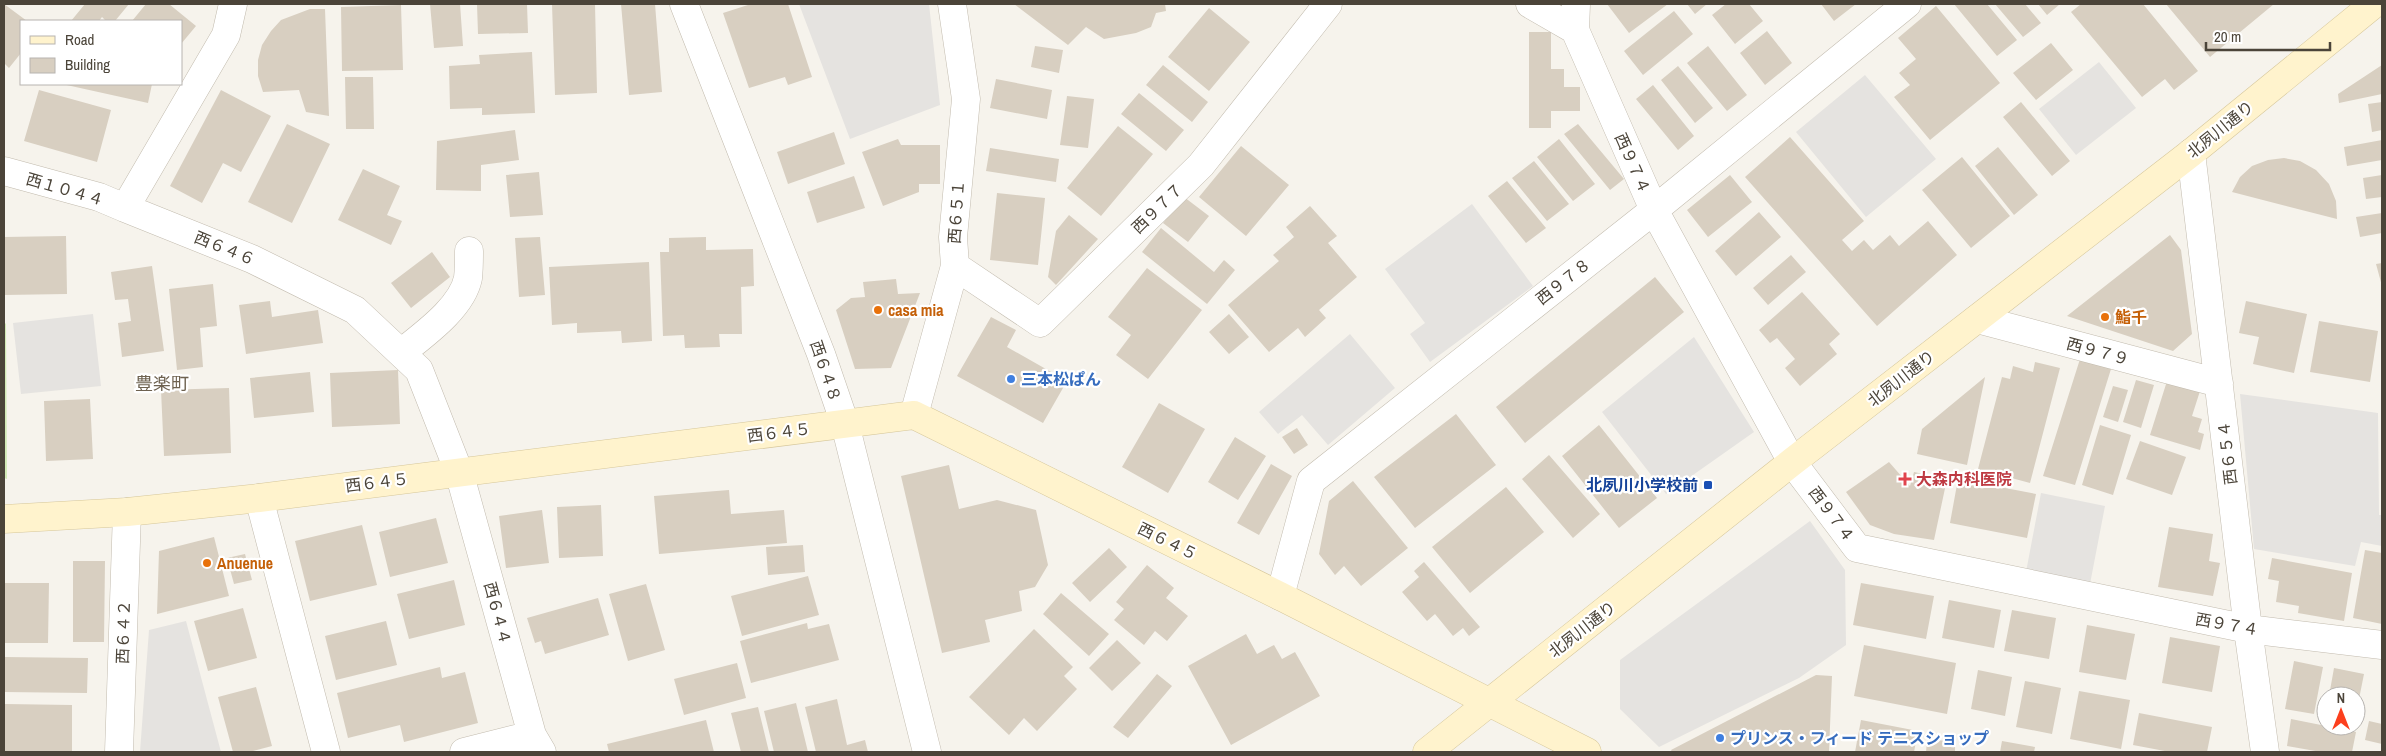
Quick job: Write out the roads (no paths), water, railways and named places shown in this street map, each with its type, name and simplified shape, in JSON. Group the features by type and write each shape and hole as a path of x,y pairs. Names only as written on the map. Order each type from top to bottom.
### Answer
{"street":[{"path":"125,208 226,35 233,4"},
{"name":"西６４８","path":"684,4 821,354 845,424 927,752"},
{"name":"西６５１","path":"914,415 955,266 953,237 966,99 952,4"},
{"name":"西９７７","path":"955,266 1040,323 1201,165 1328,4"},
{"path":"1530,4 1575,30"},
{"name":"西９７４","path":"1576,4 1575,30 1654,210 1792,462 1857,548 2248,629 2382,645"},
{"name":"西９７８","path":"1280,596 1311,481 1654,210 1907,4"},
{"name":"北夙川通り","path":"1427,752 1792,462 2191,153 2374,4"},
{"name":"西６５４","path":"2191,153 2248,629 2266,752"},
{"name":"西１０４４","path":"4,171 99,197 125,208"},
{"name":"西６４６","path":"125,208 252,259 355,310 418,370 459,472"},
{"path":"401,353 439,322 456,301 468,280 469,251"},
{"name":"西９７９","path":"1977,319 2219,383"},
{"name":"西６４５","path":"4,519 127,512 259,498 914,415 1280,596 1587,752"},
{"name":"西６４４","path":"459,472 537,744"},
{"path":"259,498 326,752"},
{"name":"西６４２","path":"120,752 127,512"},
{"path":"464,752 537,744"}],"place":[{"name":"casa mia","path":"878,310"},
{"name":"鮨千","path":"2105,317"},
{"name":"三本松ぱん","path":"1011,379"},
{"name":"大森内科医院","path":"1905,479"},
{"name":"北夙川小学校前","path":"1708,485"},
{"name":"Anuenue","path":"207,563"},
{"name":"プリンス・フィード テニスショップ","path":"1720,738"}],"district":[{"name":"豊楽町","path":"162,383"}]}
